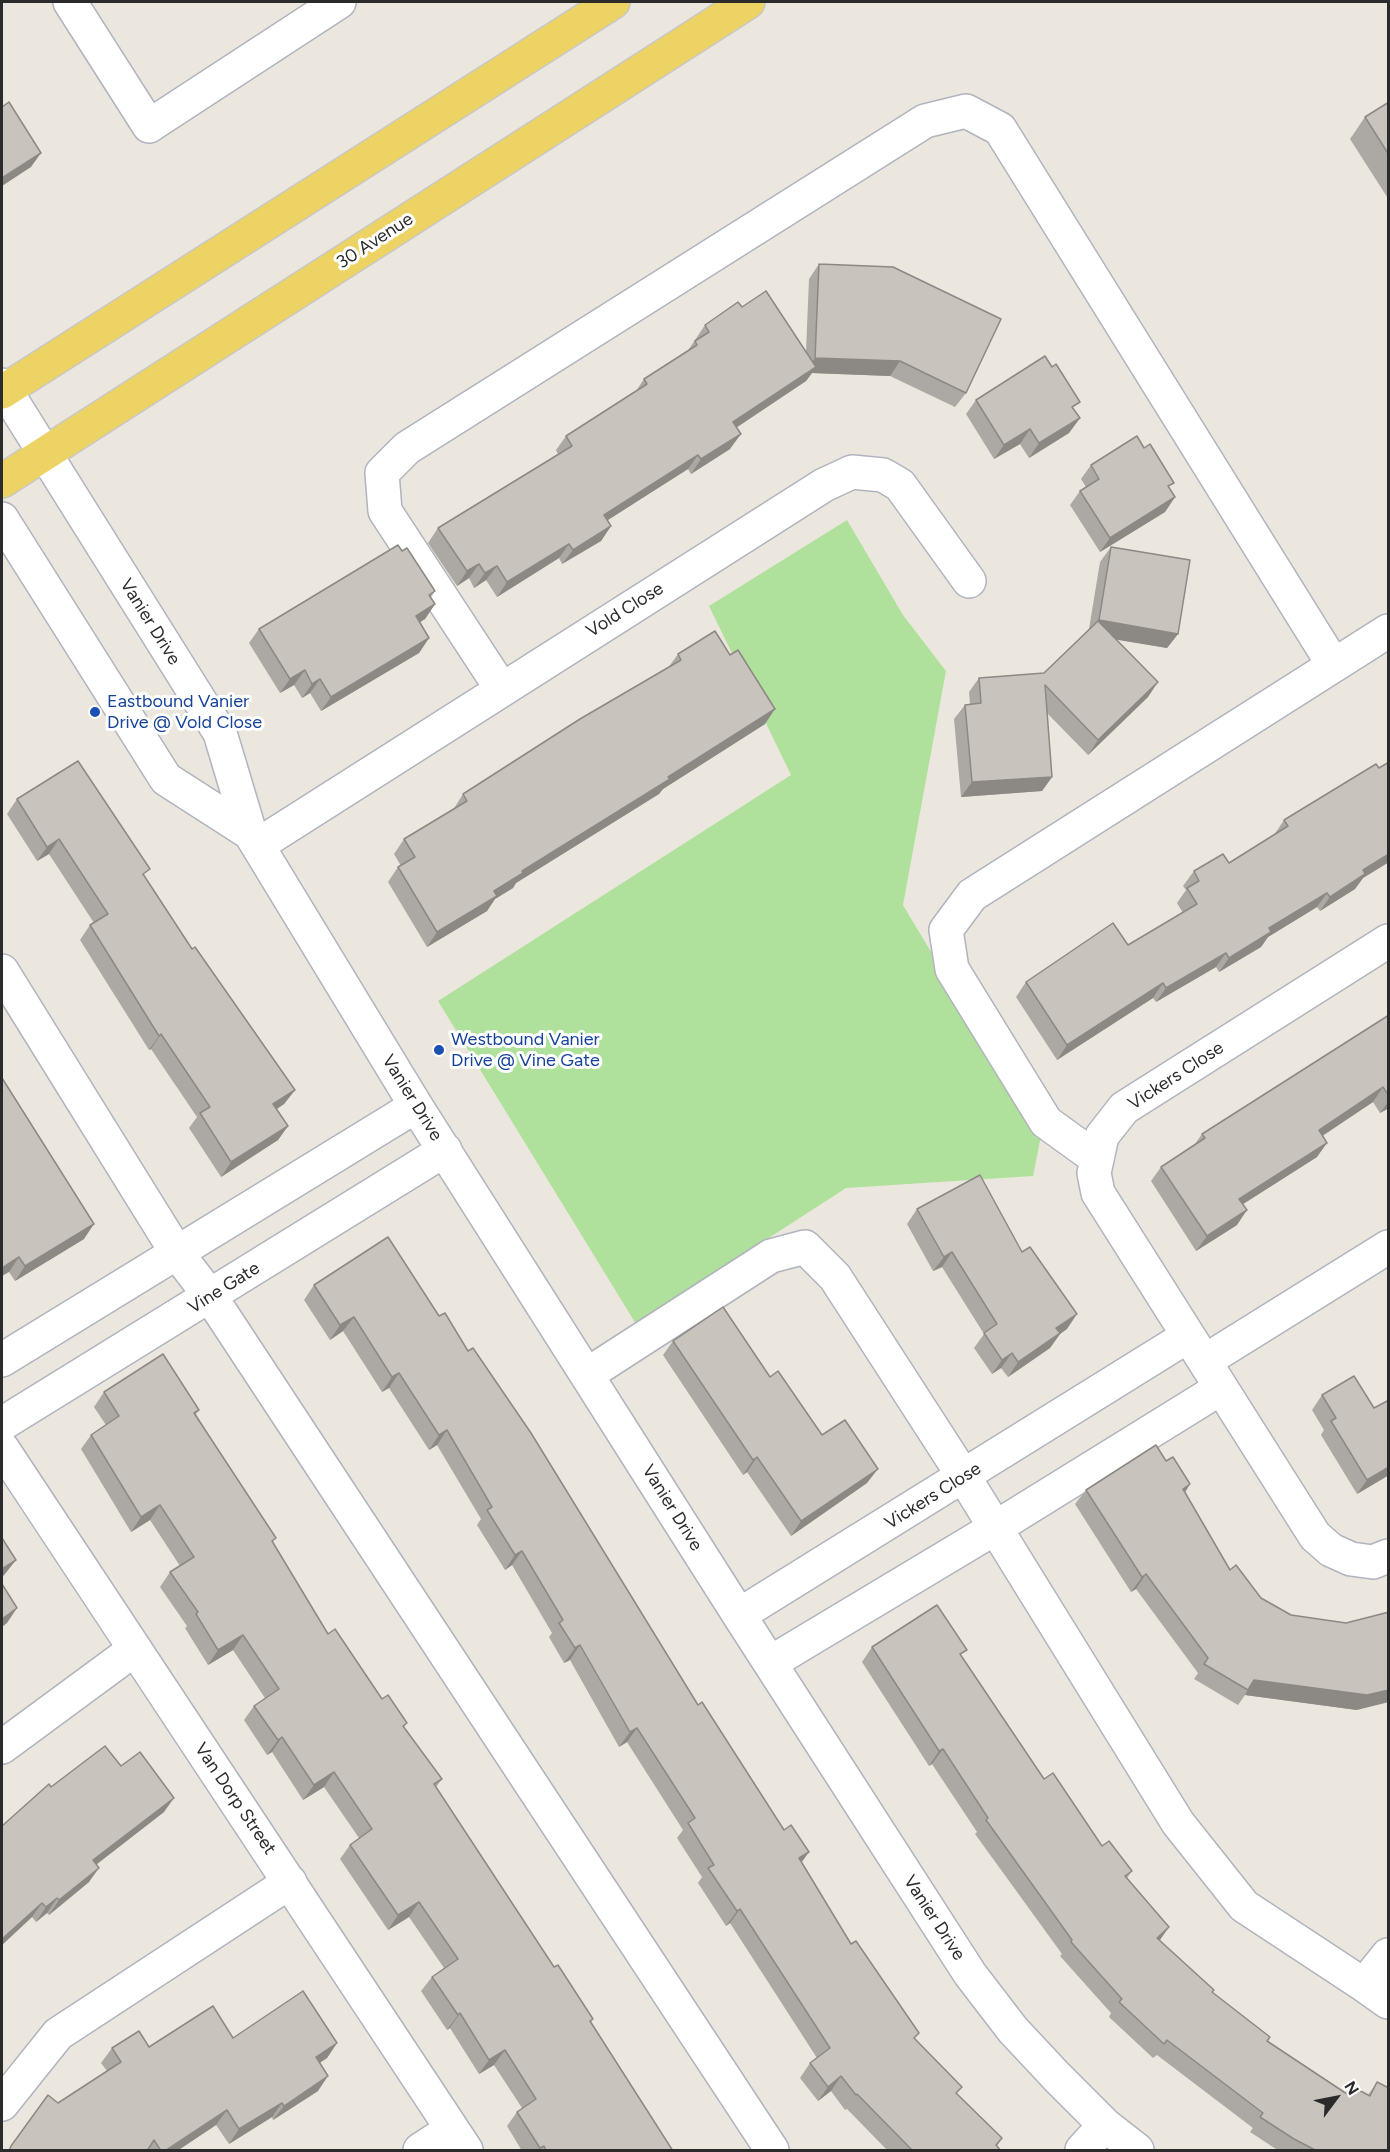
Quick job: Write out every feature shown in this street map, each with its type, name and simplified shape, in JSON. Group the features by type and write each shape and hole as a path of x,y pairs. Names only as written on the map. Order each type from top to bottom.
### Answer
{"main road":[{"path":"3,389 613,2"},
{"name":"30 Avenue","path":"2,481 748,2"}],"street":[{"path":"70,2 149,126 339,2"},
{"path":"501,688 385,511 382,473 407,448 925,121 966,111 1000,129 1334,664"},
{"name":"Vanier Drive","path":"3,389 220,733 254,839 416,1106 970,1974 1013,2030 1105,2126 1137,2151"},
{"name":"Vold Close","path":"254,839 501,688 824,485 852,472 883,475 900,485 969,581"},
{"name":"Vanier Drive","path":"2,519 166,780 254,839"},
{"path":"1096,1158 1046,1122 952,969 946,930 972,895 1389,630"},
{"name":"Vickers Close","path":"1389,941 1124,1108 1102,1136 1094,1173 1098,1192 1315,1536 1331,1550 1351,1559 1373,1562 1389,1556"},
{"path":"2,971 177,1252 210,1296 772,2151"},
{"path":"2,1360 416,1106"},
{"name":"Vine Gate","path":"2,1424 445,1150"},
{"path":"588,1374 771,1256 805,1247 835,1277 964,1477 1178,1823 1244,1906 1376,1994 1389,1955"},
{"path":"770,1663 995,1528 1205,1362 1389,1247"},
{"name":"Vickers Close","path":"739,1615 964,1477 1205,1362"},
{"name":"Van Dorp Street","path":"2,1448 459,2140"},
{"path":"2,1748 135,1649"},
{"path":"2,2104 58,2034 290,1882"},
{"path":"1082,2151 1105,2126"},
{"path":"420,2151 459,2140"}],"green space":[{"path":"847,520 903,615 946,671 903,905 1041,1136 1033,1176 846,1188 636,1324 438,1001 791,775 709,606"}],"building":[{"path":"9,102 41,153 2,178 2,107"},
{"path":"1389,102 1389,155 1365,117"},
{"path":"819,264 893,267 1001,319 966,393 900,361 815,358"},
{"path":"766,291 816,367 733,422 741,434 701,459 698,455 604,515 611,526 573,550 569,544 507,582 497,566 485,573 479,564 467,571 438,528 572,446 566,436 647,384 644,379 697,345 695,341 709,332 705,325 738,302 742,307"},
{"path":"1045,356 1052,367 1056,364 1080,402 1072,407 1080,418 1039,443 1030,429 1004,445 976,400"},
{"path":"1137,436 1144,448 1150,444 1174,483 1168,486 1175,497 1110,538 1080,491 1099,479 1091,465"},
{"path":"398,545 402,551 407,548 435,591 429,595 435,604 416,616 429,638 331,697 320,679 312,684 305,670 290,679 259,629"},
{"path":"1111,547 1190,560 1178,634 1099,620"},
{"path":"1098,621 1158,682 1098,740 1045,685 1052,777 972,782 965,705 981,703 979,678 1044,673"},
{"path":"715,631 730,655 738,650 775,709 668,777 670,779 522,871 523,873 494,891 497,896 437,932 398,867 415,857 404,839 467,801 463,794 580,719 681,660 678,654"},
{"path":"78,761 150,869 143,874 192,949 195,947 295,1090 273,1104 288,1126 231,1162 200,1113 210,1107 161,1034 159,1036 90,925 108,914 59,839 47,847 17,799"},
{"path":"1389,762 1389,854 1363,870 1365,874 1330,897 1327,893 1269,928 1271,932 1229,958 1226,953 1166,988 1163,983 1067,1045 1026,982 1113,923 1128,945 1197,904 1187,888 1199,881 1194,871 1223,854 1229,863 1288,826 1284,820 1376,764 1379,768"},
{"path":"1389,1015 1389,1096 1383,1087 1319,1130 1327,1143 1239,1199 1247,1210 1207,1236 1161,1167 1205,1138 1202,1134"},
{"path":"2,1078 94,1224 25,1266 19,1257 2,1268"},
{"path":"980,1175 1022,1252 1030,1247 1077,1314 1056,1328 1060,1333 1018,1362 1012,1353 1002,1360 984,1333 997,1324 952,1252 944,1257 917,1209"},
{"path":"388,1237 439,1316 445,1313 468,1351 473,1348 531,1433 698,1705 702,1702 784,1830 791,1825 809,1852 799,1858 851,1944 856,1941 919,2033 914,2038 962,2087 956,2093 1002,2138 996,2145 1001,2151 913,2151 856,2095 841,2076 828,2087 810,2063 830,2048 740,1909 737,1911 708,1868 714,1865 688,1823 695,1818 637,1728 630,1732 580,1645 575,1648 559,1623 563,1620 522,1551 515,1555 487,1510 492,1507 447,1430 439,1435 399,1373 392,1377 354,1317 340,1325 314,1285"},
{"path":"723,1307 770,1377 778,1371 822,1435 845,1420 878,1469 801,1521 757,1457 753,1460 673,1341"},
{"path":"163,1354 199,1410 194,1413 276,1538 272,1541 328,1634 335,1629 382,1699 388,1695 407,1723 403,1726 442,1779 434,1784 554,1967 558,1965 593,2019 590,2021 673,2151 546,2151 544,2146 540,2148 517,2112 536,2099 505,2050 489,2060 460,2013 458,2015 432,1977 458,1959 419,1902 398,1915 350,1845 372,1829 334,1772 314,1785 282,1737 278,1740 254,1706 279,1689 243,1635 218,1650 196,1614 198,1612 170,1572 194,1557 160,1505 141,1517 91,1435 119,1416 104,1392"},
{"path":"1354,1376 1374,1408 1389,1400 1389,1467 1367,1480 1331,1421 1336,1418 1322,1395"},
{"path":"1156,1445 1166,1461 1173,1457 1190,1484 1183,1489 1230,1570 1236,1565 1261,1598 1291,1615 1346,1623 1389,1612 1389,1690 1367,1695 1254,1680 1248,1690 1204,1664 1208,1658 1146,1574 1142,1577 1086,1490"},
{"path":"2,1538 16,1560 2,1569"},
{"path":"2,1584 17,1608 2,1619"},
{"path":"937,1605 967,1650 960,1654 1044,1779 1053,1773 1102,1846 1109,1841 1132,1871 1125,1876 1169,1927 1157,1938 1214,1990 1212,1992 1270,2037 1267,2041 1347,2094 1351,2086 1370,2096 1377,2082 1389,2088 1389,2151 1317,2151 1294,2139 1260,2117 1263,2113 1167,2040 1164,2044 1119,2002 1122,1999 1071,1942 1072,1940 986,1820 988,1818 943,1749 939,1751 872,1647"},
{"path":"105,1746 121,1766 140,1752 174,1798 93,1860 99,1868 59,1900 57,1898 46,1907 42,1903 2,1939 2,1826 49,1784 51,1787"},
{"path":"303,1991 337,2043 316,2057 328,2076 284,2106 282,2103 239,2129 227,2110 165,2151 161,2151 154,2140 147,2151 9,2151 48,2095 58,2103 121,2062 112,2048 139,2031 149,2047 213,2006 233,2038"}],"place":[{"name":"Eastbound Vanier Drive @ Vold Close","path":"95,712"},
{"name":"Westbound Vanier Drive @ Vine Gate","path":"439,1050"}]}
